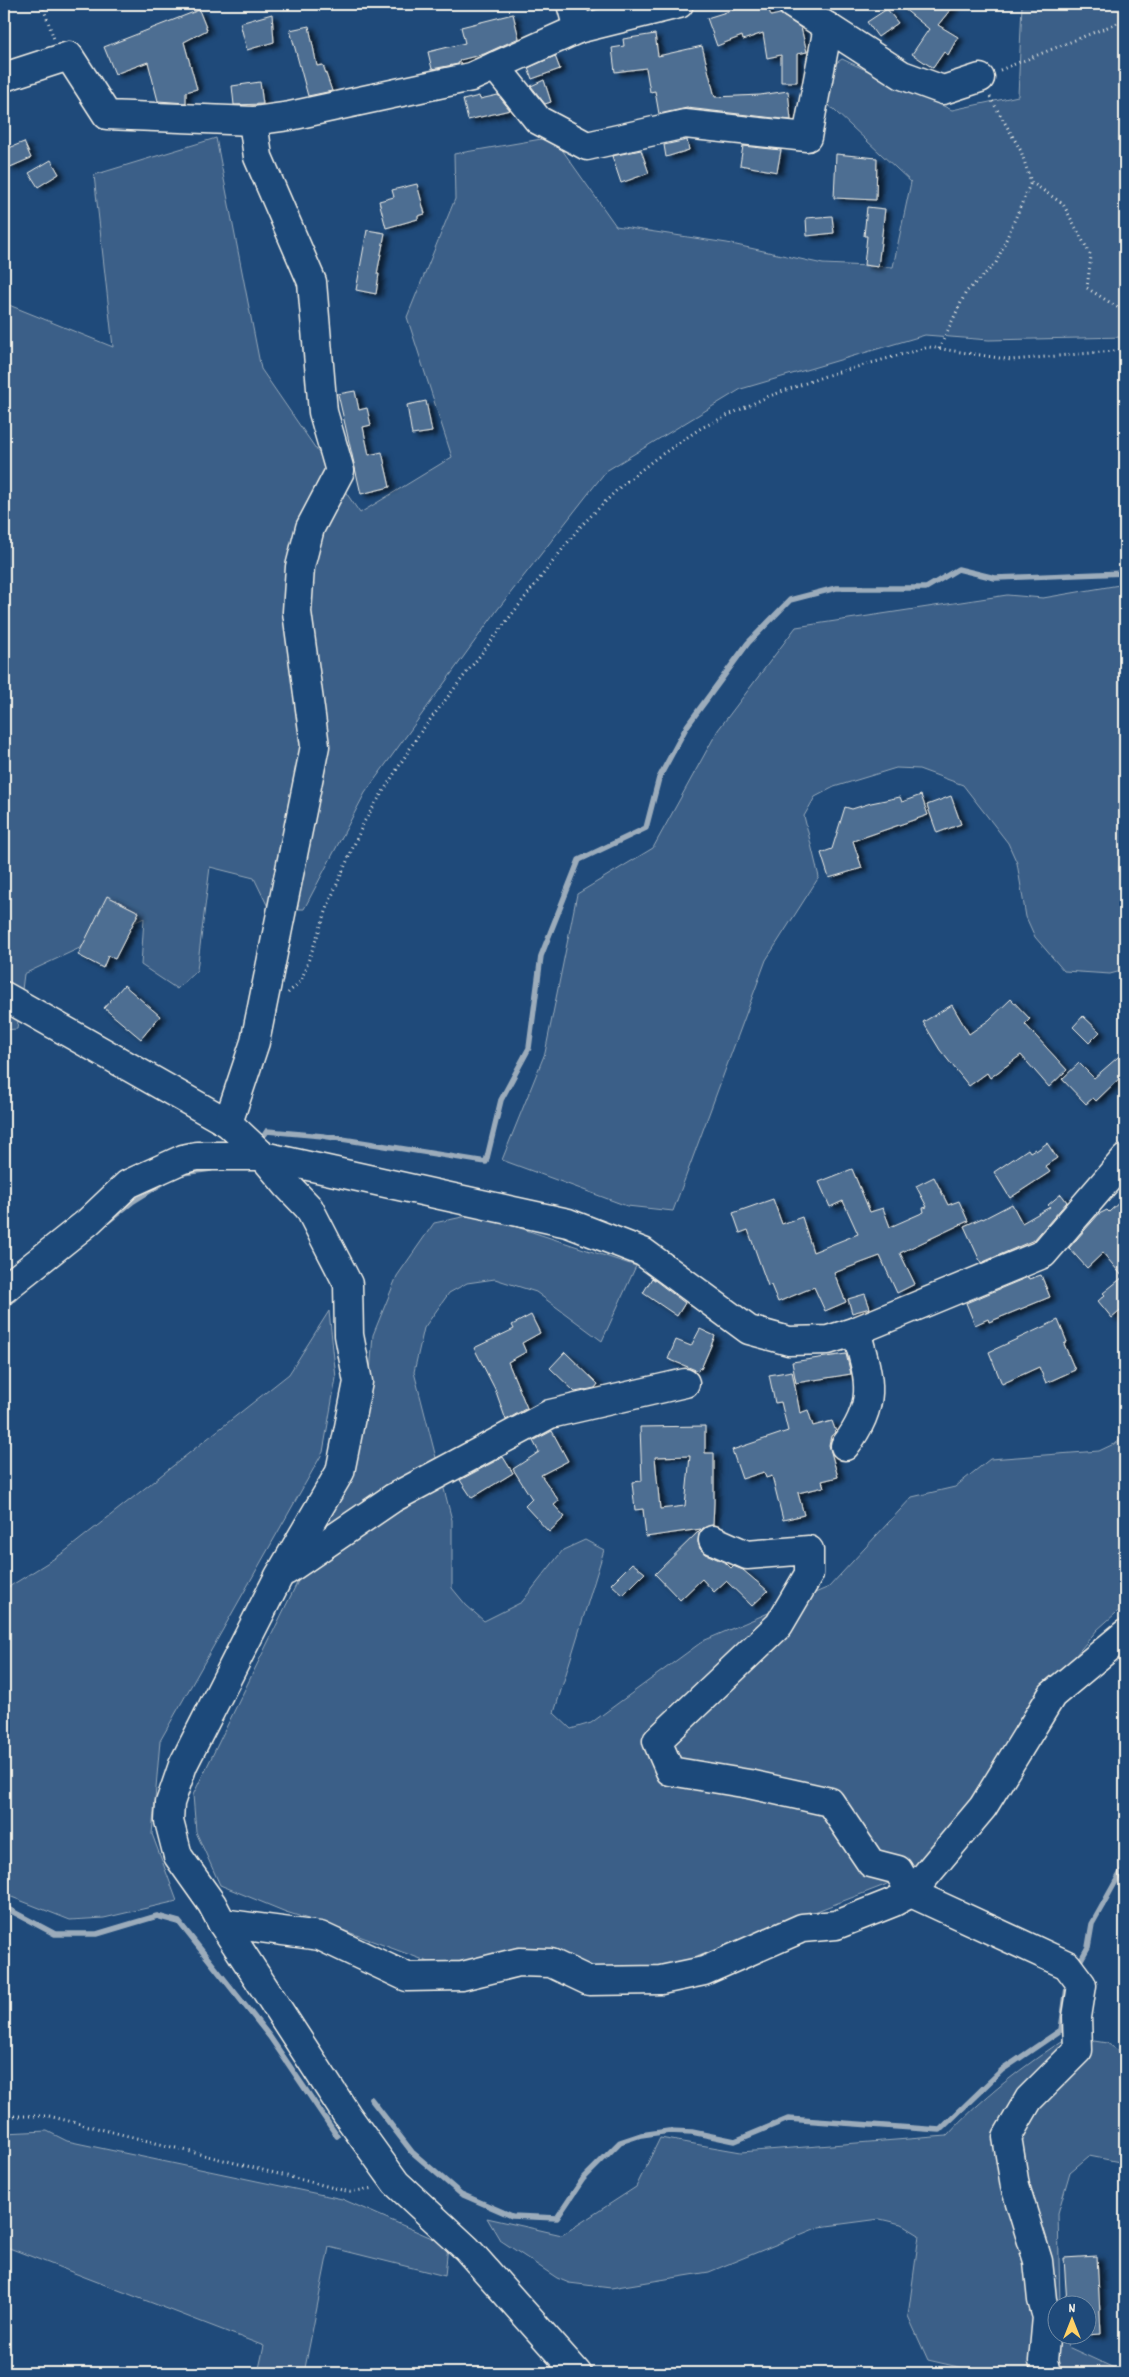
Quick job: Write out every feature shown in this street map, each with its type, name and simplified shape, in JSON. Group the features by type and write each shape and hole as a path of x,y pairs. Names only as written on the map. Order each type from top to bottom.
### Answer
{"street":[{"path":"4,77 69,56 107,115 253,121 290,116 471,77 495,66 575,16 679,4"},
{"path":"792,4 902,76 943,90 980,78"},
{"path":"495,66 538,120 587,146 685,124 807,137 828,27"},
{"path":"228,1123 255,1042 315,746 297,612 300,567 310,528 340,471 323,412 312,282 258,157 253,121"},
{"path":"4,996 228,1123 263,1156 309,1208 348,1284 349,1335 358,1382 340,1472 279,1576 183,1765 170,1803 168,1821 178,1856 212,1904 222,1923 346,2115 396,2183 467,2249 577,2373"},
{"path":"4,1289 88,1222 128,1184 182,1159 197,1156 263,1156 568,1223 643,1252 749,1330 789,1341 828,1340 856,1331 1043,1254 1125,1159"},
{"path":"844,1446 857,1430 866,1406 869,1378 856,1331"},
{"path":"279,1576 393,1498 550,1414 684,1383"},
{"path":"713,1540 747,1555 809,1550 809,1574 779,1625 657,1741 670,1771 749,1784 830,1802 871,1863 898,1870 911,1893 1067,1966 1082,1985 1076,2017 1078,2050 1030,2099 1007,2137 1015,2186 1038,2261 1042,2300 1047,2317 1043,2361 1046,2373"},
{"path":"222,1923 320,1936 407,1977 462,1976 519,1962 551,1963 589,1981 661,1980 704,1971 802,1928 836,1925 894,1902 911,1893 983,1807 1052,1695 1125,1634"}],"path":[{"path":"42,4 61,58"},
{"path":"1125,20 980,78 1021,152 1031,182 1064,204 1091,256 1087,288 1125,312"},
{"path":"939,349 966,292 996,263 1031,182"},
{"path":"287,994 301,981 332,898 364,822 419,734 579,528 621,486 655,459 701,428 767,397 828,375 929,347 1012,360 1125,350"},
{"path":"4,2116 49,2116 350,2192 396,2183"}],"shaded area":[{"path":"1022,4 1125,4 1125,337 989,340 925,335 741,389 606,471 498,609 365,793 304,909 269,909 254,878 210,867 197,970 177,989 141,965 144,918 24,974 17,1029 4,1030 4,303 113,347 94,175 216,138 261,369 360,513 452,457 407,317 455,199 454,154 553,137 616,226 727,243 823,264 893,267 911,182 806,84 842,59 952,110 1018,96"},
{"path":"1125,584 1125,970 1110,974 1064,971 1035,937 1026,917 1017,863 1008,843 963,785 919,769 896,768 834,787 815,797 804,816 819,877 766,960 673,1211 627,1206 502,1160 545,1053 577,894 653,848 718,730 796,627 1007,595 1043,598"},
{"path":"477,1214 636,1266 602,1341 536,1292 495,1279 467,1283 449,1293 424,1328 414,1372 452,1520 452,1588 466,1605 484,1621 522,1602 563,1550 585,1540 604,1550 554,1713 571,1729 591,1723 703,1641 829,1587 912,1497 955,1487 990,1459 1099,1451 1118,1442 1125,1431 1125,1605 1097,1630 1034,1705 962,1815 922,1862 885,1885 657,1972 591,1972 530,1948 440,1966 340,1929 286,1912 220,1885 196,1832 193,1795 324,1528 367,1410 373,1335 397,1276 434,1223"},
{"path":"329,1311 336,1378 323,1452 160,1741 152,1834 177,1901 104,1918 70,1920 4,1894 4,1590 63,1553 289,1374"},
{"path":"1068,2037 1107,2043 1125,2055 1125,2163 1089,2156 1070,2172 1058,2213 1060,2294 1046,2294 1046,2344 1067,2344 1068,2347 1125,2373 966,2373 967,2369 928,2360 908,2316 919,2235 901,2224 880,2219 819,2227 709,2272 611,2288 569,2283 557,2278 500,2240 487,2218 562,2235 636,2187 660,2138 741,2152 947,2136 974,2108 1036,2059"},
{"path":"47,2131 67,2141 342,2199 448,2245 445,2276 329,2247 304,2373 258,2373 264,2346 4,2246 4,2133"}],"building":[{"path":"752,4 767,4 771,16 780,14 801,28 807,52 797,54 797,82 781,82 781,55 767,58 763,33 743,40 742,36 717,46 707,18"},
{"path":"898,4 955,4 938,25 958,37 948,55 944,52 933,68 912,54 929,29"},
{"path":"887,9 898,23 878,37 867,22"},
{"path":"199,10 207,30 184,42 197,89 186,92 186,103 158,101 148,62 115,74 104,47"},
{"path":"272,14 274,42 247,50 240,23"},
{"path":"513,14 519,38 484,54 460,60 458,64 432,69 428,52 465,43 461,27"},
{"path":"309,26 317,66 323,65 332,91 308,96 290,30"},
{"path":"655,34 658,56 702,46 715,97 760,95 788,91 791,120 687,108 659,114 655,91 650,92 646,68 615,72 612,48 624,46 623,39"},
{"path":"555,56 560,69 532,79 528,68"},
{"path":"544,80 551,102 545,104 531,86"},
{"path":"260,82 263,104 234,105 232,86"},
{"path":"498,95 510,110 468,120 463,100 479,96 480,99"},
{"path":"687,140 689,150 666,157 664,145"},
{"path":"24,142 31,158 8,168 4,150"},
{"path":"743,146 781,150 777,172 740,165"},
{"path":"641,150 649,173 621,183 612,156"},
{"path":"836,154 877,158 876,200 834,198"},
{"path":"51,160 59,174 38,187 29,173"},
{"path":"417,184 425,214 418,216 418,219 386,228 379,201 394,197 392,190"},
{"path":"867,207 885,209 878,267 864,265"},
{"path":"832,216 834,233 807,236 806,218"},
{"path":"367,230 385,233 377,274 379,274 376,294 356,290"},
{"path":"355,391 359,410 367,408 371,425 363,427 369,455 382,452 390,487 361,494 338,394"},
{"path":"426,401 432,432 412,435 407,405"},
{"path":"921,795 928,815 853,841 862,868 829,878 821,853 832,849 845,807 852,809 900,797 902,802"},
{"path":"951,796 961,824 937,833 927,805"},
{"path":"107,896 139,912 115,959 108,956 103,968 78,955"},
{"path":"124,985 160,1016 141,1039 104,1008"},
{"path":"1011,999 1030,1019 1025,1024 1067,1070 1049,1087 1021,1055 990,1078 987,1073 969,1086 940,1050 923,1022 952,1005 969,1034 989,1020"},
{"path":"1083,1016 1100,1032 1089,1043 1073,1027"},
{"path":"1125,1051 1125,1073 1096,1101 1093,1098 1086,1104 1062,1079 1079,1063 1094,1078"},
{"path":"1047,1143 1057,1158 1045,1166 1050,1172 1010,1198 994,1172 1028,1149 1030,1152 1035,1149 1036,1151"},
{"path":"852,1169 870,1212 883,1208 890,1227 924,1212 923,1208 927,1207 916,1186 934,1177 948,1205 959,1201 968,1221 900,1253 915,1284 897,1293 880,1256 834,1273 846,1302 825,1311 814,1287 778,1302 771,1285 768,1286 748,1230 740,1233 733,1213 773,1199 782,1224 802,1217 813,1252 858,1234 843,1201 830,1207 819,1182"},
{"path":"1061,1194 1067,1202 1034,1240 981,1263 964,1226 983,1219 1012,1204 1022,1223 1050,1207 1048,1205"},
{"path":"1125,1197 1125,1307 1112,1318 1098,1301 1105,1295 1103,1293 1123,1277 1103,1253 1087,1268 1069,1248 1099,1214 1107,1210 1109,1212"},
{"path":"1041,1275 1050,1297 989,1322 988,1319 975,1325 966,1303 1028,1277 1029,1279"},
{"path":"652,1278 685,1303 677,1316 643,1293"},
{"path":"865,1294 870,1308 852,1313 848,1299"},
{"path":"531,1315 540,1333 522,1343 526,1352 508,1362 527,1408 506,1420 495,1389 474,1348 514,1329 512,1325"},
{"path":"1058,1320 1067,1342 1064,1344 1075,1370 1046,1383 1039,1367 1002,1384 989,1352"},
{"path":"700,1329 715,1336 701,1369 699,1368 698,1371 668,1359 676,1340 691,1346"},
{"path":"565,1352 598,1384 595,1388 575,1392 550,1368"},
{"path":"846,1354 851,1374 796,1383 792,1362"},
{"path":"792,1371 800,1413 808,1410 813,1426 832,1421 836,1432 831,1436 829,1445 838,1477 822,1481 824,1487 798,1493 804,1515 783,1520 772,1476 766,1478 764,1472 742,1479 732,1450 788,1431 781,1402 775,1403 769,1375"},
{"path":"705,1426 705,1453 714,1453 713,1525 703,1528 699,1534 698,1542 700,1549 706,1554 726,1563 731,1568 733,1566 743,1570 768,1591 752,1606 726,1581 714,1592 702,1579 680,1600 655,1574 701,1529 646,1537 643,1509 635,1510 632,1482 642,1481 640,1427","holes":["690,1456 685,1506 660,1509 655,1457"]},
{"path":"552,1431 568,1461 541,1475 559,1501 554,1505 565,1517 549,1532 525,1506 532,1499 513,1469 539,1452 533,1441"},
{"path":"503,1457 513,1473 472,1498 460,1480"},
{"path":"632,1563 645,1573 623,1595 611,1584"},
{"path":"1097,2256 1101,2334 1096,2334 1096,2294 1066,2294 1064,2258"}],"waterway":[{"path":"265,1134 267,1131 323,1136 486,1162 501,1100 529,1048 541,956 579,860 646,828 659,778 687,726 748,643 790,600 836,588 926,588 958,569 995,578 1125,573"},
{"path":"183,1173 211,1169"},
{"path":"108,1221 132,1202 164,1182"},
{"path":"4,1307 18,1295"},
{"path":"1078,1965 1088,1947 1092,1924 1125,1865"},
{"path":"4,1907 55,1934 97,1934 157,1916 179,1922 270,2037 337,2136"},
{"path":"371,2099 412,2152 461,2194 512,2216 557,2218 583,2179 620,2142 641,2135 669,2131 692,2132 735,2141 788,2119 940,2130 1002,2070 1061,2030 1068,1981"}]}
